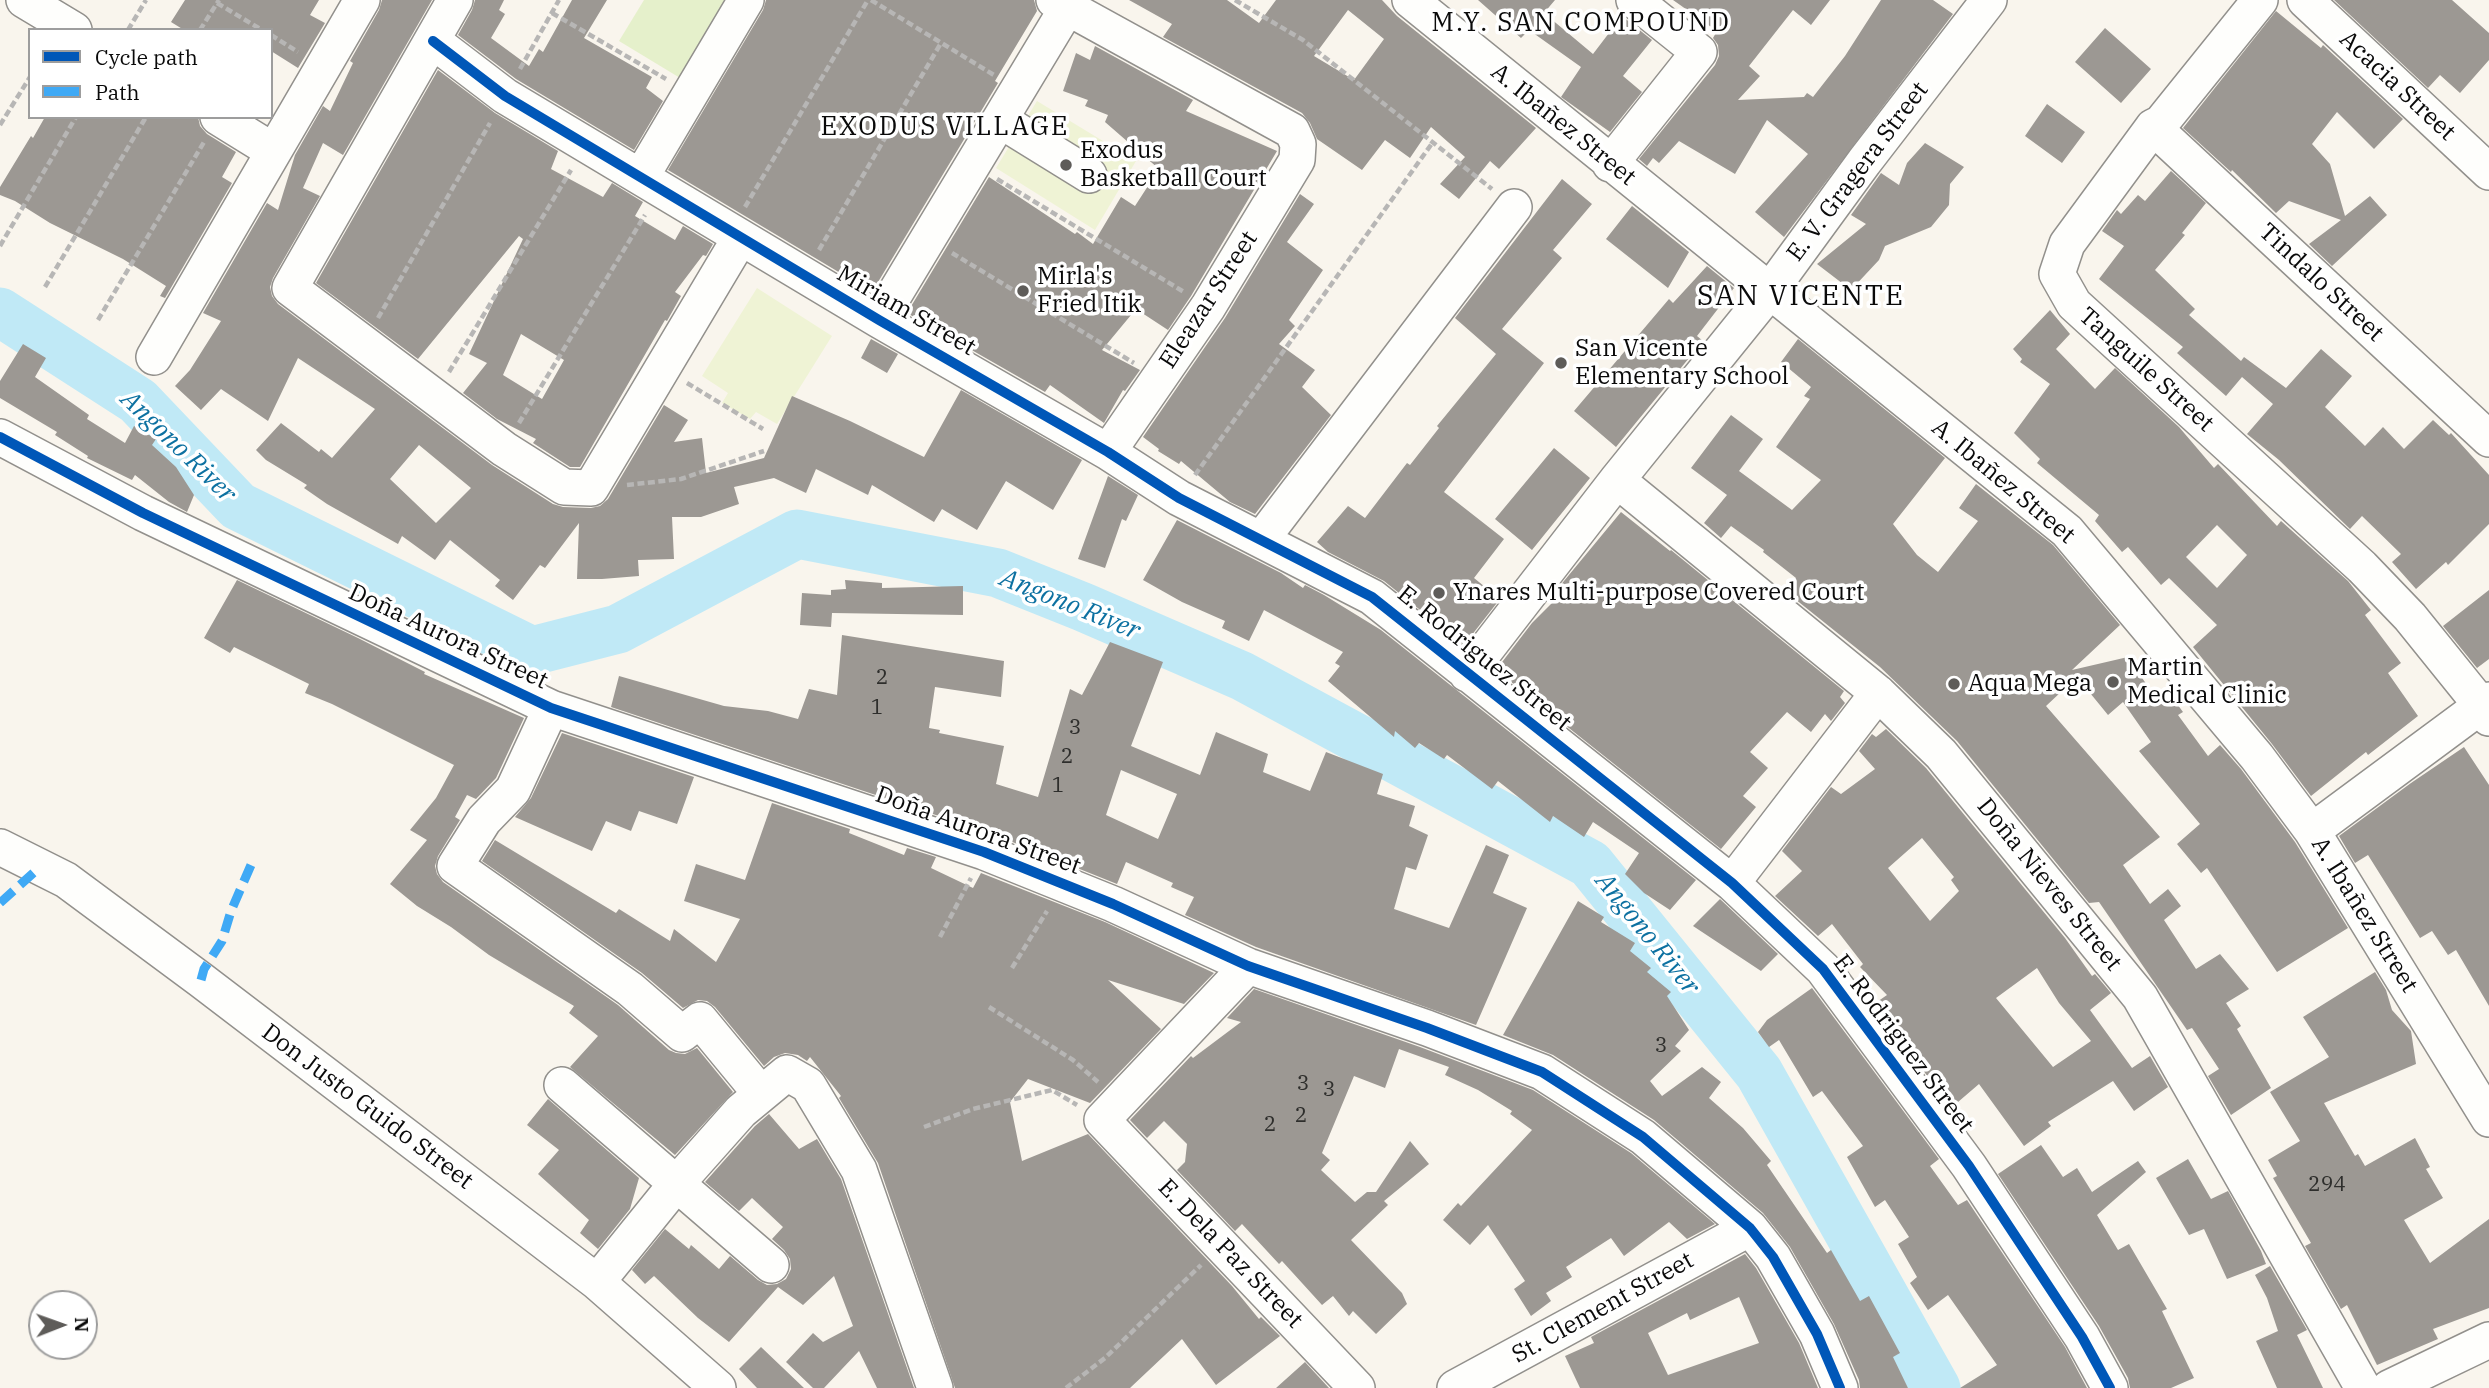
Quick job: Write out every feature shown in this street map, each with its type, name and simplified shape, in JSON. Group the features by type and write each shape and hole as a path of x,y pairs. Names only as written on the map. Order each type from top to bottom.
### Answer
{"street":[{"path":"24,0 71,28"},
{"path":"154,356 362,0"},
{"path":"455,0 290,288 504,449 564,487 591,488 663,368 735,235"},
{"path":"650,184 691,94 746,0"},
{"path":"1610,164 1699,52 1634,0"},
{"name":"Tanguile Street","path":"2260,0 2161,123 2153,127 2067,244 2057,274 2074,304 2362,567 2410,617 2486,708"},
{"name":"Acacia Street","path":"2305,0 2489,172"},
{"path":"878,320 1018,90 1064,3"},
{"name":"Eleazar Street","path":"1064,3 1292,131 1298,144 1297,160 1208,307 1108,452"},
{"name":"E. V. Gragera Street","path":"1467,674 1769,292 1977,4"},
{"name":"A. Ibañez Street","path":"1428,6 1610,164 2067,531 2257,757 2312,831 2489,1119"},
{"name":"Miriam Street","path":"433,41 505,96 878,320 1108,452 1179,498 1372,597"},
{"path":"221,119 272,151"},
{"path":"1000,120 1089,175"},
{"name":"Tindalo Street","path":"2153,127 2489,439"},
{"path":"1261,540 1514,207"},
{"name":"Doña Aurora Street","path":"0,437 143,513 551,708 984,852 1062,883 1248,966 1427,1028 1542,1072 1643,1137 1750,1228 1773,1256 1817,1334 1840,1388"},
{"name":"Doña Nieves Street","path":"1618,480 1878,692 1941,754 2140,997 2363,1388"},
{"name":"E. Rodriguez Street","path":"1372,597 1732,883 1823,969 1969,1166 2082,1337 2110,1388"},
{"path":"1732,883 1878,692"},
{"path":"551,708 513,790 484,820 455,866 630,989 682,1034 700,1020 761,1094"},
{"path":"2312,831 2486,708"},
{"name":"Don Justo Guido Street","path":"0,847 66,880 597,1282 718,1388"},
{"path":"1111,1110 1248,966"},
{"path":"597,1282 677,1183 741,1111 787,1073 808,1085 859,1170 935,1388"},
{"path":"562,1085 771,1265"},
{"name":"E. Dela Paz Street","path":"1111,1110 1222,1244 1357,1388"},
{"name":"St. Clement Street","path":"1455,1388 1750,1228"},
{"path":"2389,1388 2489,1340"}],"path":[{"path":"129,28 146,0"},
{"path":"363,344 559,0"},
{"path":"735,235 869,0 1018,90"},
{"path":"1235,0 1303,40 1514,207"},
{"path":"201,28 218,1 259,28"},
{"path":"552,13 691,94"},
{"path":"804,275 941,43"},
{"path":"0,125 28,80"},
{"path":"0,246 75,119"},
{"path":"45,287 145,119"},
{"path":"98,320 217,119"},
{"path":"1179,498 1433,142"},
{"path":"435,396 585,145"},
{"path":"972,164 1208,307"},
{"path":"504,449 650,184"},
{"path":"928,238 1158,378"},
{"path":"663,368 763,429"},
{"path":"591,488 681,479 764,451"},
{"path":"940,937 984,852"},
{"path":"1012,968 1062,883"},
{"path":"989,1007 1073,1060 1111,1110"},
{"path":"924,1127 972,1109 1052,1090 1111,1110"},
{"path":"1066,1388 1105,1358 1222,1244"}],"green space":[{"path":"644,0 741,0 690,84 619,41"},
{"name":"Exodus Basketball Court","path":"1037,101 1136,161 1095,230 996,168"},
{"path":"757,288 832,336 777,424 756,412 750,419 722,403 728,393 702,376"}],"building":[{"path":"185,0 319,0 310,15 325,23 298,68 273,52 273,28 181,28 171,22"},
{"path":"382,0 432,0 343,155 323,143 303,188 320,196 273,278 270,287 272,296 278,304 492,465 553,504 563,507 600,506 608,499 664,405 688,420 674,442 702,438 706,473 764,458 792,396 924,457 961,390 1082,460 1053,510 1006,481 977,530 942,509 934,522 872,485 868,495 816,469 806,493 774,478 734,487 739,504 701,517 672,517 674,559 638,560 639,576 577,579 579,523 545,568 540,565 513,600 495,586 500,580 450,540 435,560 402,536 398,544 327,504 304,488 307,485 266,460 256,450 281,423 319,452 321,449 332,458 375,409 298,358 268,421 221,389 201,410 175,386 190,370 221,321 203,313 267,203 278,210 295,155 323,106 330,111 353,63 350,61","holes":["419,445 471,488 436,523 390,479"]},
{"path":"475,0 504,0 499,10 505,14 491,38 529,66 539,49 543,52 572,0 607,0 584,38 652,77 646,88 663,101 634,150 516,79 458,35"},
{"path":"766,0 1034,0 1037,11 995,81 998,83 872,292 668,170 763,10"},
{"path":"1129,0 1227,0 1259,23 1276,0 1382,0 1397,16 1536,128 1499,169 1490,161 1459,199 1440,184 1465,157 1431,127 1410,158 1385,140 1362,170 1317,139 1302,113 1163,37 1172,24","holes":["1348,10 1384,39 1354,80 1314,56"]},
{"path":"1478,0 1555,0 1544,13 1593,54 1622,16 1652,40 1623,76 1642,92 1610,132 1561,97 1581,67 1529,30 1521,38"},
{"path":"1673,0 1830,0 1811,25 1793,10 1749,66 1760,76 1738,100 1804,97 1807,93 1813,97 1845,56 1881,0 1933,0 1953,14 1784,237 1755,212 1808,154 1767,120 1735,174 1679,141 1659,163 1653,158 1647,166 1639,159 1715,65 1719,56 1718,45 1713,38 1717,31"},
{"path":"2334,0 2452,0 2489,33 2489,60 2460,93 2440,75 2428,88"},
{"path":"2276,11 2321,48 2323,45 2403,119 2374,149 2337,112 2312,144 2330,164 2345,216 2370,196 2387,215 2332,266 2309,244 2341,220 2289,201 2276,213 2183,128"},
{"path":"2105,28 2151,69 2121,103 2075,62"},
{"path":"1095,46 1193,100 1186,111 1277,151 1168,330 1136,309 1102,350 1140,370 1125,391 1123,390 1104,423 1050,385 1045,392 907,313 989,177 1093,244 1121,197 1135,206 1159,169 1105,122 1108,115 1085,106 1088,100 1063,91 1076,53 1090,60"},
{"path":"438,70 495,113 558,151 551,169 603,197 612,183 643,202 635,216 675,240 683,226 713,244 675,292 681,296 580,467 570,467 533,443 536,439 497,419 463,393 487,363 469,354 523,239 519,236 418,359 316,283","holes":["521,334 564,360 542,399 503,375"]},
{"path":"2047,104 2085,132 2062,163 2025,136"},
{"path":"44,119 198,119 200,126 207,134 236,152 222,177 232,183 165,298 160,296 166,286 123,259 0,195 0,187 31,136 33,138"},
{"path":"1925,143 1964,167 1950,184 1949,205 1931,227 1885,246 1879,260 1851,290 1817,264 1866,224 1851,215 1881,173 1899,185 1907,163"},
{"path":"2171,171 2206,203 2182,233 2185,235 2155,270 2195,309 2189,315 2241,361 2244,357 2286,388 2321,349 2352,376 2325,407 2365,446 2383,427 2404,449 2433,420 2449,435 2451,433 2489,475 2489,524 2448,565 2446,562 2416,589 2392,562 2401,554 2362,516 2350,529 2279,460 2247,434 2273,404 2242,377 2226,396 2177,353 2183,347 2099,279 2124,246 2102,231 2117,210 2121,214 2138,195 2145,201"},
{"path":"1562,179 1592,204 1553,250 1562,258 1502,329 1544,363 1444,492 1504,539 1474,578 1500,599 1464,645 1384,581 1328,552 1317,542 1348,506 1365,518 1496,354 1455,318"},
{"path":"1300,194 1314,204 1287,242 1323,270 1289,320 1295,326 1279,344 1315,370 1302,387 1331,415 1255,514 1230,502 1181,461 1179,464 1158,451 1159,449 1143,437 1225,318"},
{"path":"1632,206 1689,252 1668,288 1606,239"},
{"path":"1707,266 1734,288 1697,336 1703,341 1616,447 1574,411 1669,299 1673,303"},
{"path":"2050,310 2070,334 2056,349 2095,389 2115,368 2179,427 2214,468 2218,464 2277,526 2281,521 2348,581 2371,610 2365,615 2401,663 2388,673 2418,716 2368,755 2366,752 2311,796 2193,647 2217,625 2169,578 2161,585 2128,547 2122,552 2095,521 2099,515 2037,463 2040,459 2014,433 2050,384 2020,362 2022,359 2013,349","holes":["2217,525 2247,555 2217,588 2186,557"]},
{"path":"871,339 898,354 887,373 861,358"},
{"path":"1798,339 1945,458 1893,524 1917,555 1938,572 1978,521 1959,508 1976,484 2053,545 2120,625 2072,670 2128,657 2155,697 2166,689 2183,712 2178,715 2208,756 2220,745 2241,769 2295,842 2348,928 2277,972 2207,868 2201,873 2177,844 2200,824 2139,751 2151,742 2123,702 2108,715 2077,677 2046,706 2160,837 2123,865 2150,904 2168,889 2181,906 2164,920 2196,969 2220,954 2249,989 2226,1003 2241,1026 2237,1029 2271,1088 2231,1115 2208,1076 2219,1069 2192,1028 2187,1030 2099,902 2089,903 1957,741 1880,667 1785,591 1796,578 1763,552 1764,550 1731,526 1721,538 1704,523 1727,495 1691,468 1731,415 1763,439 1739,471 1792,510 1821,480 1776,447 1810,399 1804,396 1811,387 1781,362"},
{"path":"23,344 46,358 35,377 89,415 87,419 125,443 134,426 156,439 152,445 176,467 194,495 187,512 169,502 135,475 132,480 87,458 88,456 55,435 57,432 0,398 0,381"},
{"path":"1554,448 1590,478 1532,550 1495,519"},
{"path":"1108,476 1138,495 1126,521 1122,519 1105,568 1078,559"},
{"path":"1621,512 1844,691 1840,697 1845,703 1831,721 1825,714 1811,732 1787,712 1750,752 1768,768 1743,796 1756,807 1721,849 1496,670 1532,623 1564,591 1559,587"},
{"path":"1177,520 1281,573 1303,588 1305,585 1324,595 1381,630 1696,880 1670,910 1644,893 1625,874 1639,853 1593,822 1584,837 1553,816 1550,822 1498,781 1492,789 1447,755 1444,759 1419,743 1415,748 1395,731 1394,737 1328,681 1340,666 1335,663 1343,652 1264,610 1249,641 1222,628 1225,621 1182,602 1143,580"},
{"path":"237,580 358,638 425,672 424,674 524,718 496,778 476,799 467,795 455,817 460,820 438,856 435,866 437,874 443,882 618,1005 669,1050 685,1054 697,1048 733,1092 675,1155 570,1067 598,1036 569,1013 574,1006 489,955 417,906 390,884 427,840 410,830 436,798 454,765 305,693 309,684 234,647 230,653 204,638"},
{"path":"845,580 882,583 882,588 963,586 963,615 832,613 831,627 800,625 802,593 831,595 831,590 846,589"},
{"path":"2489,590 2489,659 2477,668 2443,626"},
{"path":"842,635 1004,661 1001,697 935,687 929,728 940,730 939,733 1004,746 996,784 1038,797 1070,689 1082,695 1110,642 1163,662 1131,746 1200,775 1216,732 1268,754 1263,772 1310,791 1326,752 1383,774 1377,794 1415,806 1409,826 1428,835 1416,870 1406,867 1394,909 1449,928 1486,845 1509,855 1493,893 1527,908 1476,1025 1256,947 1185,915 1194,897 1171,887 1173,883 1126,862 1117,884 990,833 611,707 619,676 724,706 768,711 798,719 809,689 837,695","holes":["1121,770 1177,794 1158,839 1106,815"]},
{"path":"1886,729 1926,768 2065,938 2092,976 2095,974 2111,993 2090,1010 2132,1068 2150,1056 2168,1087 2134,1111 2113,1081 2048,1122 2051,1126 2024,1146 1979,1084 1951,1108 1874,1004 1887,995 1860,967 1863,964 1832,924 1818,936 1775,896 1802,871 1782,851 1831,787 1841,794 1875,769 1859,751 1872,734 1876,737","holes":["1922,838 1954,877 1951,880 1959,891 1930,921 1888,868","2037,968 2059,1003 2091,1041 2053,1067 1996,998"]},
{"path":"562,733 694,777 677,824 639,811 631,831 606,821 592,851 515,817 531,798"},
{"path":"2464,747 2489,785 2489,1006 2456,950 2448,955 2432,931 2420,938 2368,855 2355,863 2339,836"},
{"path":"772,803 850,829 849,833 904,855 907,848 936,857 931,868 973,888 981,873 1105,922 1214,973 1184,1004 1108,980 1161,1029 1090,1103 1028,1079 1010,1102 1022,1161 1088,1134 1232,1286 1259,1319 1261,1317 1280,1336 1216,1385 1182,1339 1130,1388 955,1388 878,1163 839,1098 841,1096 810,1057 807,1061 798,1055 785,1053 774,1057 764,1066 707,1001 698,1000 683,1008 642,973 482,861 495,840 616,913 619,909 670,941 674,929 716,962 740,919 684,901 696,864 745,880"},
{"path":"1720,899 1778,954 1761,971 1693,926"},
{"path":"1578,901 1604,917 1601,922 1635,943 1630,951 1651,968 1647,972 1671,992 1667,996 1689,1030 1675,1046 1681,1051 1650,1081 1662,1096 1702,1067 1721,1082 1709,1098 1743,1128 1771,1161 1767,1165 1827,1253 1831,1250 1860,1301 1869,1296 1900,1353 1893,1357 1908,1388 1860,1388 1834,1324 1790,1247 1763,1213 1654,1120 1553,1055 1503,1035"},
{"path":"2375,972 2386,990 2392,1010 2411,1031 2416,1064 2324,1103 2355,1156 2358,1154 2365,1166 2415,1138 2430,1167 2426,1169 2443,1198 2404,1220 2430,1263 2489,1219 2489,1308 2433,1329 2438,1339 2377,1365 2347,1305 2341,1309 2305,1246 2311,1243 2273,1178 2277,1176 2268,1160 2300,1141 2270,1092 2329,1057 2303,1017"},
{"path":"1812,988 1939,1159 1930,1166 1958,1205 1967,1200 2065,1347 2087,1388 1960,1388 1997,1365 1948,1295 1928,1310 1910,1283 1917,1277 1898,1244 1909,1237 1885,1200 1875,1207 1847,1157 1863,1146 1822,1091 1813,1097 1779,1040 1769,1047 1758,1032 1767,1020"},
{"path":"1254,989 1533,1090 1631,1153 1715,1224 1687,1239 1669,1222 1624,1256 1611,1238 1566,1267 1572,1277 1546,1293 1551,1301 1531,1316 1514,1289 1525,1281 1488,1225 1470,1245 1443,1220 1458,1203 1461,1206 1532,1130 1510,1114 1512,1111 1478,1090 1445,1075 1449,1067 1399,1049 1385,1088 1354,1076 1322,1153 1330,1160 1321,1170 1355,1202 1367,1192 1376,1192 1410,1141 1429,1164 1384,1201 1388,1205 1351,1240 1402,1293 1407,1304 1376,1334 1353,1311 1349,1316 1333,1296 1322,1305 1282,1261 1279,1264 1242,1224 1235,1231 1177,1170 1185,1162 1187,1144 1164,1121 1147,1138 1130,1120 1191,1056 1193,1058 1241,1022 1227,1018"},
{"path":"548,1099 639,1178 630,1209 598,1249 580,1233 589,1220 538,1174 559,1150 527,1125"},
{"path":"769,1114 799,1149 817,1139 841,1179 914,1388 877,1388 859,1351 824,1388 813,1388 786,1362 813,1333 823,1342 853,1326 834,1276 803,1305 778,1287 729,1342 698,1318 654,1276 645,1284 632,1270 665,1229 689,1249 691,1245 719,1269 730,1256 767,1285 786,1279 791,1269 790,1259 772,1239 783,1227 752,1198 739,1211 705,1182"},
{"path":"2041,1145 2063,1177 2077,1168 2092,1192 2138,1161 2146,1172 2097,1215 2118,1250 2129,1244 2167,1309 2162,1311 2194,1378 2171,1388 2130,1388 2128,1378 2099,1326 1998,1174"},
{"path":"2188,1159 2211,1199 2228,1191 2266,1264 2227,1279 2204,1229 2189,1235 2156,1178"},
{"path":"1745,1254 1756,1268 1799,1343 1818,1388 1580,1388 1565,1356 1594,1343 1591,1337","holes":["1739,1297 1759,1343 1668,1375 1648,1333 1687,1313 1690,1320"]},
{"path":"2270,1266 2307,1330 2297,1335 2323,1388 2277,1388 2256,1341 2278,1331 2267,1298 2255,1275"},
{"path":"761,1347 804,1388 757,1388 739,1369"},
{"path":"1305,1362 1329,1388 1276,1388"}],"waterway":[{"name":"Angono River","path":"0,312 138,401 238,506 532,651 618,629 797,534 998,573 1242,676 1590,864 1759,1073 1936,1388"}],"marked path":[{"path":"201,980 204,969 222,941 231,911 251,865"},
{"path":"0,903 40,867"}],"cycle path":[{"path":"433,41 505,96 879,320 1108,452 1179,498 1372,597 1732,883 1823,969 1969,1166 2082,1337 2110,1388"},
{"path":"0,437 143,513 551,708 984,852 1113,904 1248,966 1427,1028 1542,1072 1643,1137 1750,1228 1773,1257 1817,1334 1840,1388"}],"place":[{"name":"Exodus Basketball Court","path":"1066,165"},
{"name":"Mirla's Fried Itik","path":"1023,291"},
{"name":"San Vicente Elementary School","path":"1561,363"},
{"name":"Ynares Multi-purpose Covered Court","path":"1439,593"},
{"name":"Martin Medical Clinic","path":"2113,682"},
{"name":"Aqua Mega","path":"1954,684"}],"district":[{"name":"M.Y. SAN COMPOUND","path":"1581,23"},
{"name":"EXODUS VILLAGE","path":"945,127"},
{"name":"SAN VICENTE","path":"1801,297"}]}
